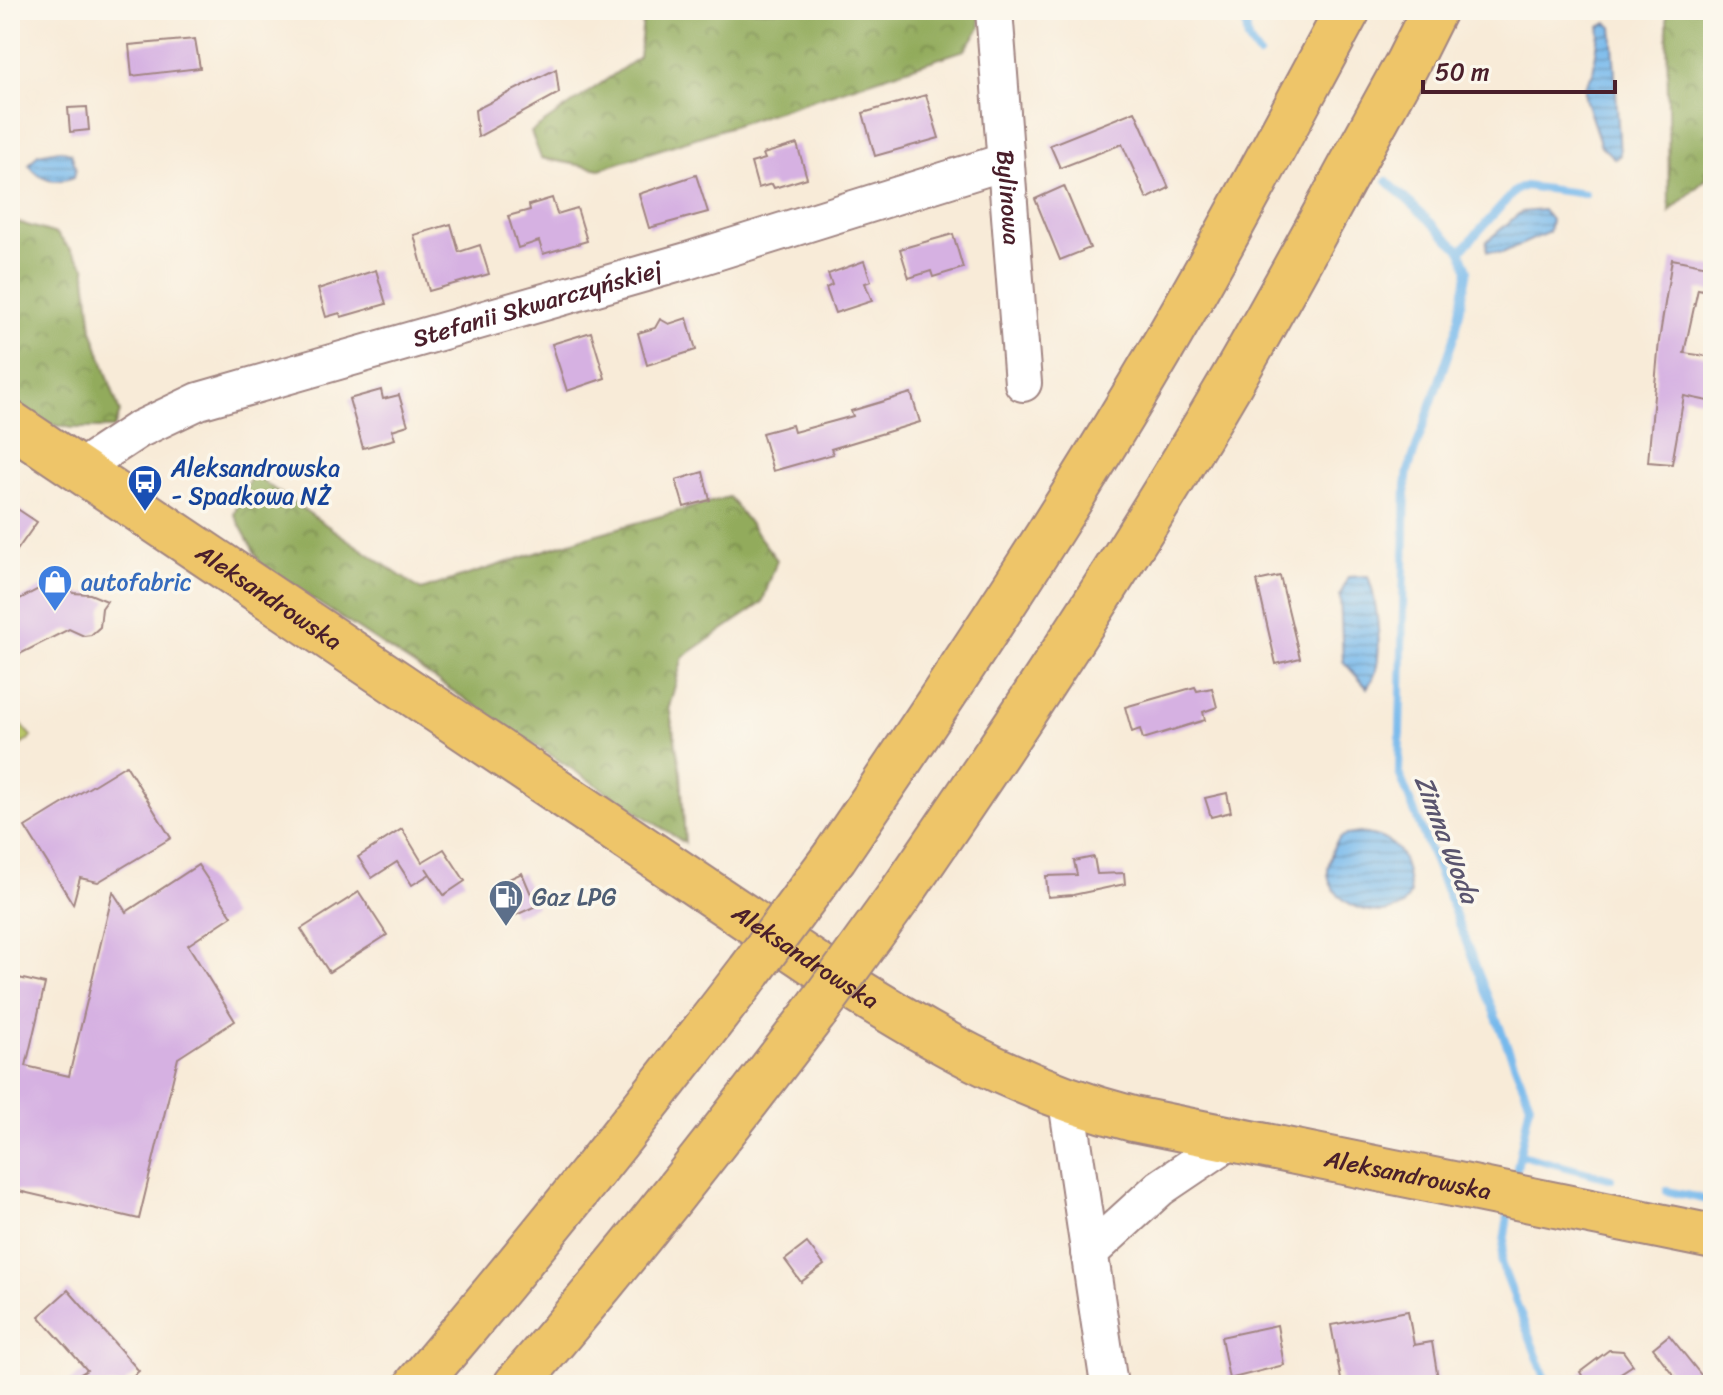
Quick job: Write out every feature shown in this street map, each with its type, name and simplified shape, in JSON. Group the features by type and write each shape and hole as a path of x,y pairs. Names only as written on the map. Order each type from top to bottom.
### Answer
{"main road":[{"path":"417,1385 527,1256 750,971 835,856 978,646 1063,512 1208,268 1348,10"},
{"path":"516,1385 592,1297 706,1155 816,1011 1011,735 1137,538 1237,371 1434,10"},
{"name":"Aleksandrowska","path":"12,427 881,1007 1011,1078 1067,1101 1133,1119 1713,1237"}],"street":[{"name":"Bylinowa","path":"994,10 1023,383"},
{"name":"Stefanii Skwarczyńskiej","path":"79,469 138,430 199,401 687,261 1004,162"},
{"path":"1067,1101 1109,1385"},
{"path":"1089,1253 1160,1188 1231,1140"}],"green space":[{"path":"644,10 980,10 980,28 965,50 600,169 541,158 531,132 639,57"},
{"path":"1667,10 1713,10 1713,146 1706,179 1669,212"},
{"path":"10,220 57,234 85,267 92,329 120,413 114,428 72,428 41,423 10,402"},
{"path":"252,474 421,590 583,538 729,497 777,560 762,603 683,657 669,707 681,772 685,843 262,566 234,514"},
{"path":"10,712 32,737 10,752"}],"water":[{"path":"1607,23 1612,27 1620,155 1615,159 1601,146 1585,98 1585,86 1593,73 1600,27"},
{"path":"59,150 71,153 76,168 74,177 49,180 29,165 38,154"},
{"path":"1543,210 1551,220 1549,232 1502,253 1487,251 1486,242 1521,212"},
{"path":"1368,576 1376,610 1379,649 1375,673 1367,688 1343,661 1340,596 1348,577"},
{"path":"1360,833 1385,839 1399,852 1410,895 1402,907 1384,912 1368,911 1348,903 1334,889 1328,871 1335,844 1343,836"}],"building":[{"path":"195,39 200,68 132,76 129,45"},
{"path":"556,69 559,93 478,137 475,110"},
{"path":"926,95 939,138 875,156 863,113"},
{"path":"87,107 89,130 70,132 68,108"},
{"path":"1135,111 1169,188 1147,199 1122,144 1060,168 1050,145"},
{"path":"797,144 807,178 774,188 772,184 758,188 751,163 765,159 763,154"},
{"path":"696,175 708,212 649,228 639,194"},
{"path":"1064,186 1090,248 1060,260 1035,199"},
{"path":"552,198 557,214 577,208 587,241 543,254 539,241 518,248 508,216 530,210 529,205"},
{"path":"451,224 459,252 480,245 489,274 429,291 414,235"},
{"path":"953,234 963,268 933,277 931,271 909,278 900,249"},
{"path":"1672,259 1713,267 1713,292 1698,289 1684,353 1713,357 1713,402 1684,396 1672,464 1648,462 1659,341"},
{"path":"864,261 871,281 865,283 872,301 835,313 826,288 832,285 828,274"},
{"path":"376,270 386,304 341,317 340,313 326,317 318,289"},
{"path":"687,318 696,350 647,365 638,333 655,328 660,319 669,324"},
{"path":"591,332 605,378 567,391 552,344"},
{"path":"381,390 383,399 399,395 408,425 392,430 395,439 363,448 349,399"},
{"path":"911,393 920,422 831,449 833,454 773,471 762,433 792,425 794,432 853,416 851,411"},
{"path":"703,472 710,500 684,507 676,480"},
{"path":"10,504 37,522 10,560"},
{"name":"autofabric","path":"63,576 73,593 90,594 107,601 102,608 100,627 91,635 84,636 69,629 18,655 10,640 10,604"},
{"path":"1280,576 1300,658 1276,664 1257,581"},
{"path":"1195,687 1197,691 1212,688 1217,707 1203,712 1205,720 1143,739 1140,729 1132,732 1125,707"},
{"path":"126,765 171,838 98,882 80,878 73,904 25,827"},
{"path":"1227,793 1231,812 1211,817 1205,798"},
{"path":"402,829 422,862 444,849 465,881 444,895 430,874 412,885 397,862 372,878 358,857"},
{"path":"1094,857 1097,874 1124,873 1125,884 1048,897 1046,876 1077,875 1074,861"},
{"path":"198,865 232,916 188,945 235,1021 178,1058 139,1219 10,1189 10,976 45,984 26,1066 69,1076 113,892 126,912"},
{"path":"522,873 536,906 514,916 500,883"},
{"path":"359,892 387,935 329,972 301,929"},
{"path":"807,1243 824,1265 801,1282 785,1260"},
{"path":"68,1290 139,1371 123,1385 63,1385 87,1370 39,1316"},
{"path":"1408,1311 1414,1345 1432,1342 1439,1385 1342,1385 1331,1325"},
{"path":"1277,1325 1284,1365 1229,1379 1221,1337"},
{"path":"1669,1335 1709,1385 1681,1385 1653,1348"},
{"path":"1609,1350 1623,1351 1633,1365 1602,1385 1588,1385 1580,1372"}],"waterway":[{"name":"Zimna Woda","path":"1244,10 1248,40 1259,55"},
{"name":"Zimna Woda","path":"1387,181 1461,251 1468,270 1456,332 1408,471 1406,485 1399,773 1530,1103 1514,1183"},
{"path":"1461,251 1515,191 1525,186 1585,194"},
{"path":"1521,1155 1611,1179"},
{"path":"1667,1191 1713,1201"},
{"name":"Zimna Woda","path":"1509,1208 1501,1263 1548,1385"}],"place":[{"name":"Aleksandrowska - Spadkowa NŻ","path":"145,513"},
{"name":"autofabric","path":"55,613"},
{"name":"Gaz LPG","path":"506,928"}]}
